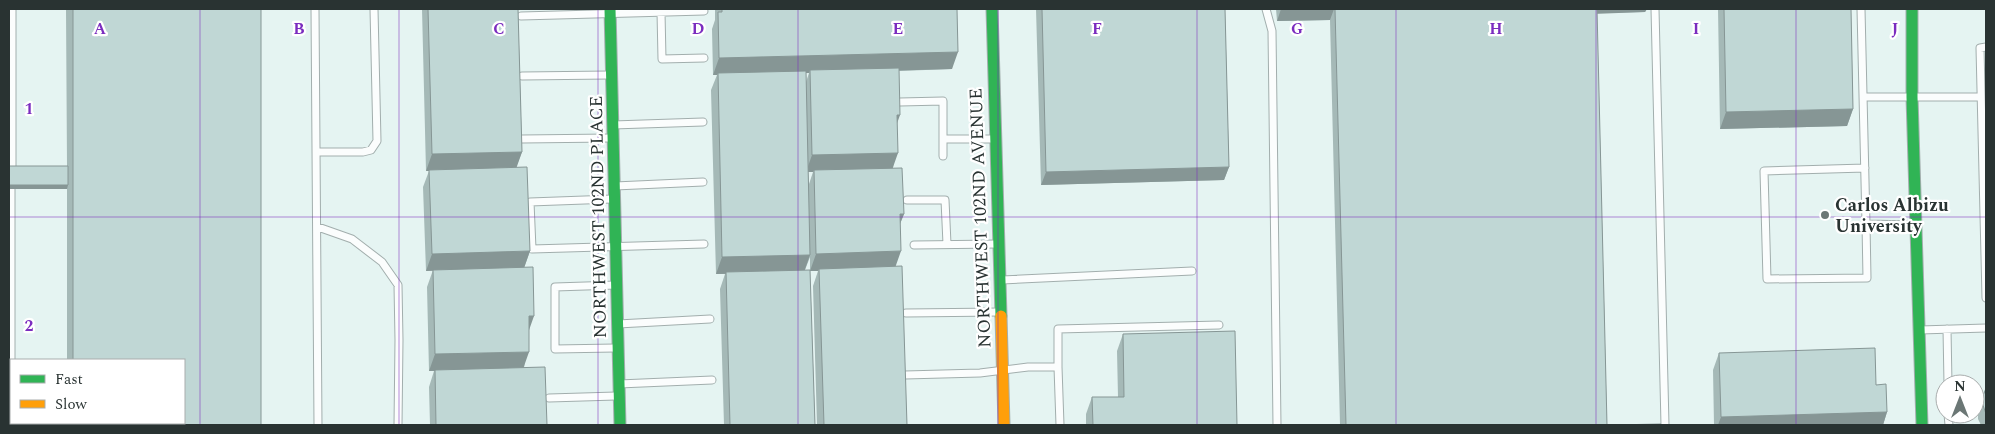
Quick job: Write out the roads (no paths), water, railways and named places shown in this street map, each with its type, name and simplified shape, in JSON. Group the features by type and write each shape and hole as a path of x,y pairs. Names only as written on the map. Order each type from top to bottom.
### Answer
{"street":[{"name":"NORTHWEST 102ND AVENUE","path":"992,9 1004,425"},
{"path":"1912,9 1912,97 1922,425"},
{"name":"NORTHWEST 102ND PLACE","path":"610,11 620,425"}],"lane":[{"path":"12,9 12,171"},
{"path":"315,9 318,425"},
{"path":"317,152 363,152 371,150 377,141 374,9"},
{"path":"1266,9 1272,31 1277,425"},
{"path":"1654,9 1665,425"},
{"path":"1861,9 1865,168 1867,278 1767,279 1764,171 1865,168"},
{"path":"521,16 610,11 704,11"},
{"path":"661,12 662,60 704,58"},
{"path":"1986,47 1980,48 1986,298"},
{"path":"522,76 612,75"},
{"path":"1863,97 1981,97"},
{"path":"900,102 943,101 943,156"},
{"path":"613,125 703,122"},
{"path":"522,139 613,138"},
{"path":"943,139 996,139"},
{"path":"614,186 703,182"},
{"path":"11,359 12,190"},
{"path":"615,199 530,202 532,249 704,244"},
{"path":"907,200 945,200 947,244"},
{"path":"1866,224 1917,225"},
{"path":"318,227 352,239 382,262 398,285 400,340 398,425"},
{"path":"914,245 998,244"},
{"path":"999,280 1192,271"},
{"path":"617,285 555,287 555,349 618,348"},
{"path":"906,314 1000,312"},
{"path":"618,324 710,319"},
{"path":"1060,425 1058,330 1219,325"},
{"path":"1920,330 1986,328"},
{"path":"1946,329 1948,374"},
{"path":"905,375 1028,367 1058,367"},
{"path":"619,384 712,380"},
{"path":"549,398 619,396"}],"place":[{"name":"Carlos Albizu University","path":"1825,215"}]}
